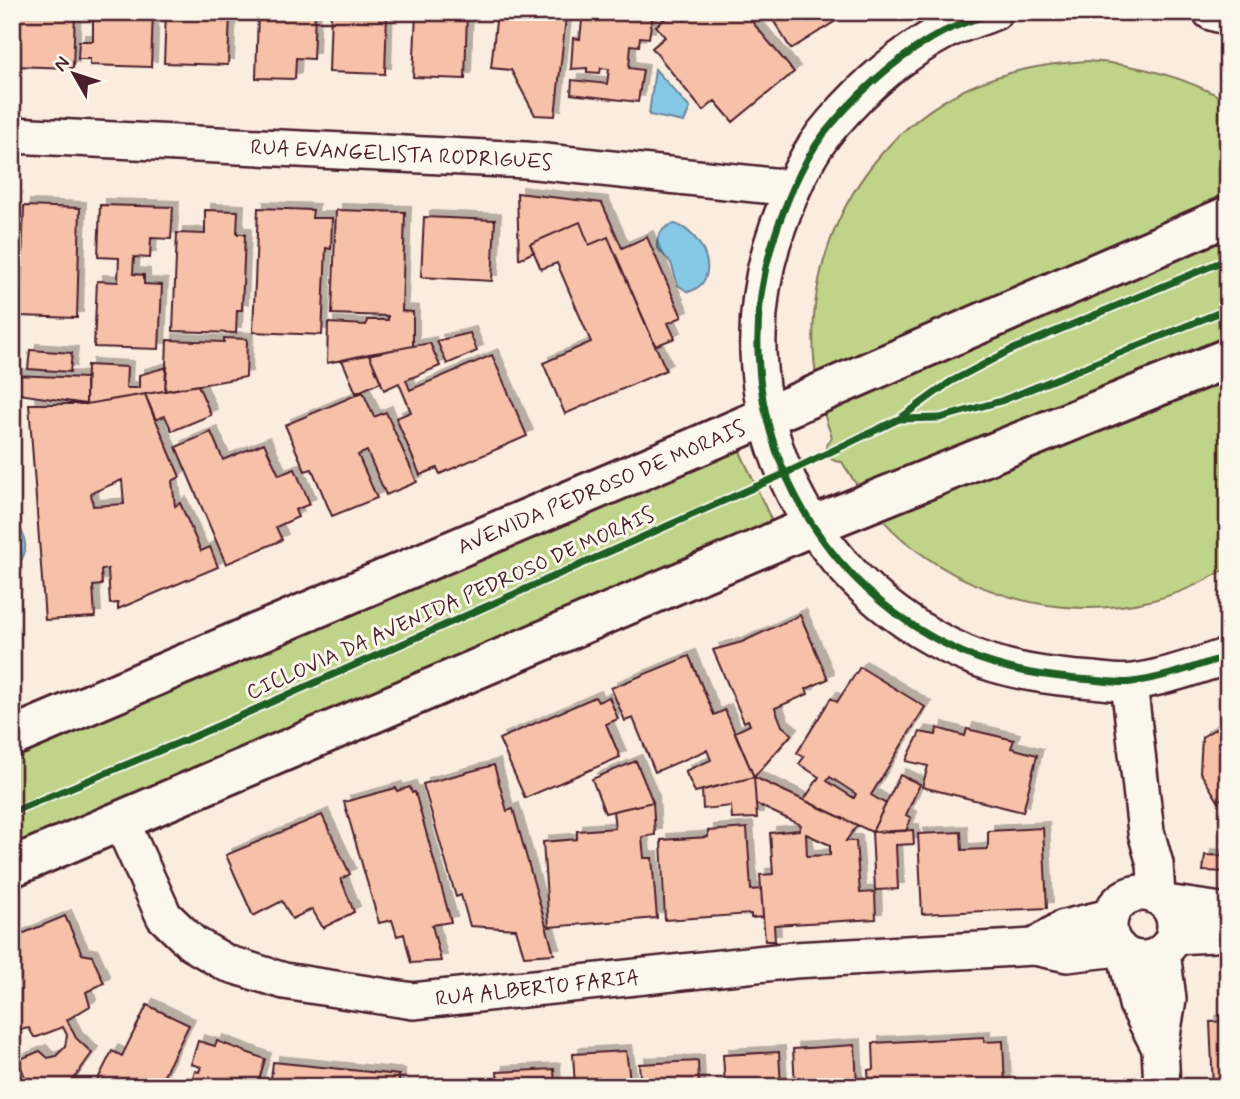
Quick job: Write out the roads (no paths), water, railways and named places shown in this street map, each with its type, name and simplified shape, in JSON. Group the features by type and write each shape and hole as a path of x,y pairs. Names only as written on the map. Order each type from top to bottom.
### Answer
{"highway":[{"name":"AVENIDA PEDROSO DE MORAIS","path":"12,737 765,417 1228,216"},
{"path":"12,867 812,526 1228,358"}],"street":[{"path":"994,12 943,32 882,73 831,125 792,188 765,261 756,340 765,417 784,474 812,526 855,579 888,609 936,640 988,663 1043,677 1129,683 1228,656"},
{"path":"1211,12 1228,17"},
{"name":"RUA EVANGELISTA RODRIGUES","path":"12,135 526,160 792,188"},
{"path":"1129,683 1146,832 1155,864 1134,919 1138,1004 1160,1048"},
{"name":"RUA ALBERTO FARIA","path":"121,821 164,916 192,943 226,964 284,981 413,1001 794,960 1034,947 1066,954 1134,919 1228,912"},
{"path":"1134,919 1173,913 1168,944 1168,999 1160,1048 1162,1087"},
{"path":"1134,919 1151,958 1168,944 1228,930"}],"water":[{"path":"655,69 690,108 684,122 649,115"},
{"path":"675,224 694,236 706,257 705,278 699,286 688,292 678,285 671,263 657,247 661,232"},
{"path":"12,518 24,538 25,552 12,570"}]}
